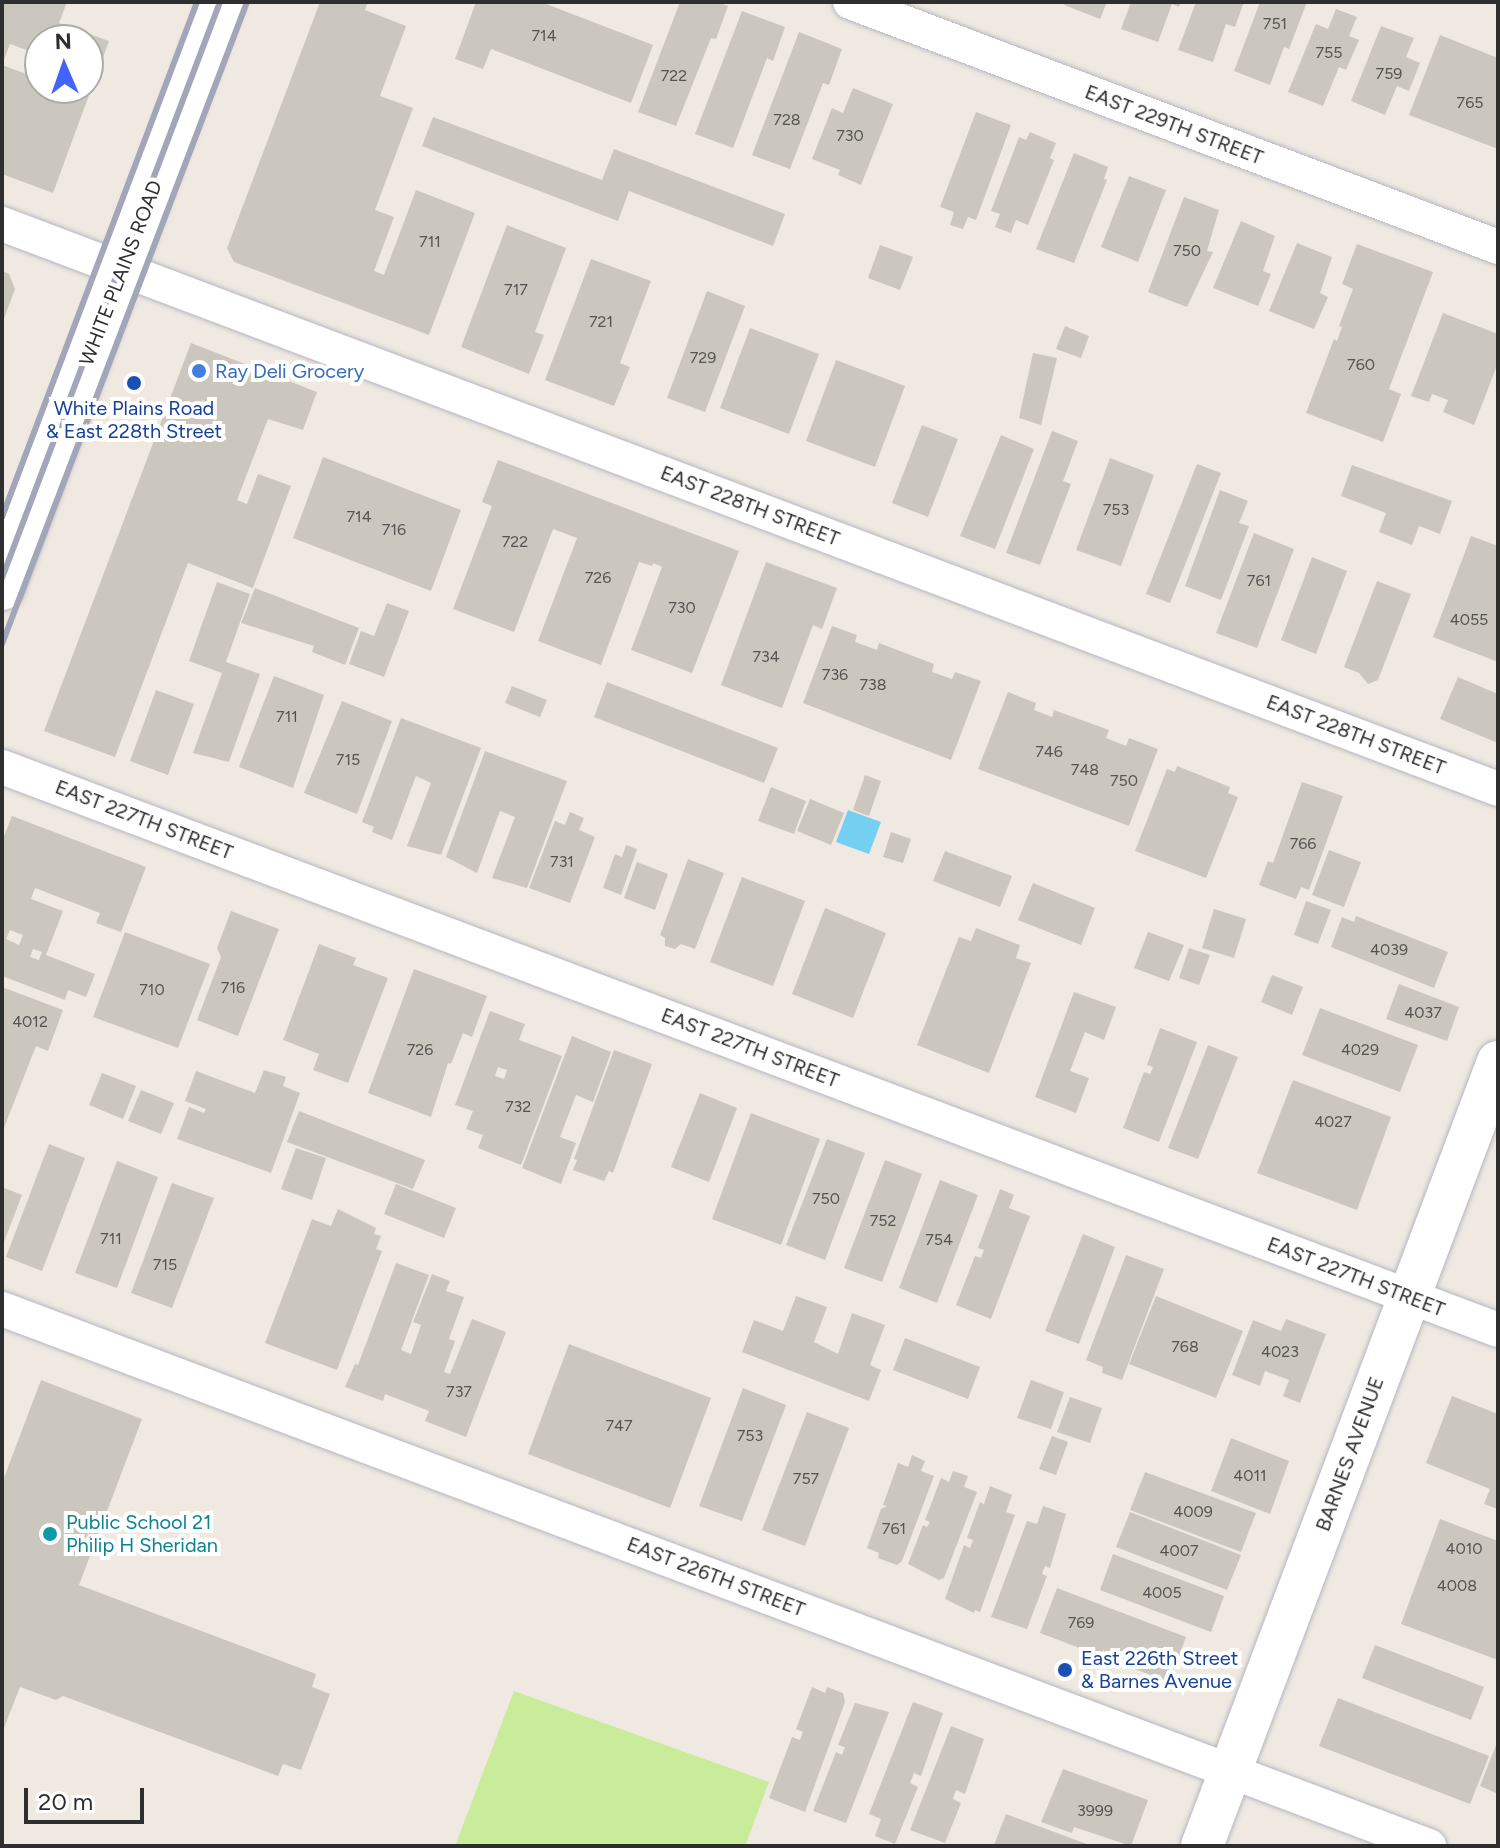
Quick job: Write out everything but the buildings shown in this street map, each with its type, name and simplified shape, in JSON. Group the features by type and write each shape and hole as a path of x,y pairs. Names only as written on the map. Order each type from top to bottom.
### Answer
{"main road":[{"name":"WHITE PLAINS ROAD","path":"2,588 222,2"}],"street":[{"name":"EAST 229TH STREET","path":"850,2 1498,247"},
{"name":"EAST 228TH STREET","path":"2,224 1498,789"},
{"name":"EAST 227TH STREET","path":"2,767 1498,1330"},
{"name":"BARNES AVENUE","path":"1202,1846 1498,1062"},
{"name":"EAST 226TH STREET","path":"2,1309 1429,1846"}],"green space":[{"path":"514,1691 769,1782 745,1846 455,1846"}],"water":[{"path":"848,810 881,822 869,854 836,842"}],"railway":[{"path":"2,517 197,2"},
{"path":"2,578 220,2"},
{"path":"2,644 247,2"}],"place":[{"name":"Ray Deli Grocery","path":"199,371"},
{"name":"White Plains Road & East 228th Street","path":"134,383"},
{"name":"Public School 21 Philip H Sheridan","path":"50,1534"},
{"name":"East 226th Street & Barnes Avenue","path":"1065,1670"}]}
